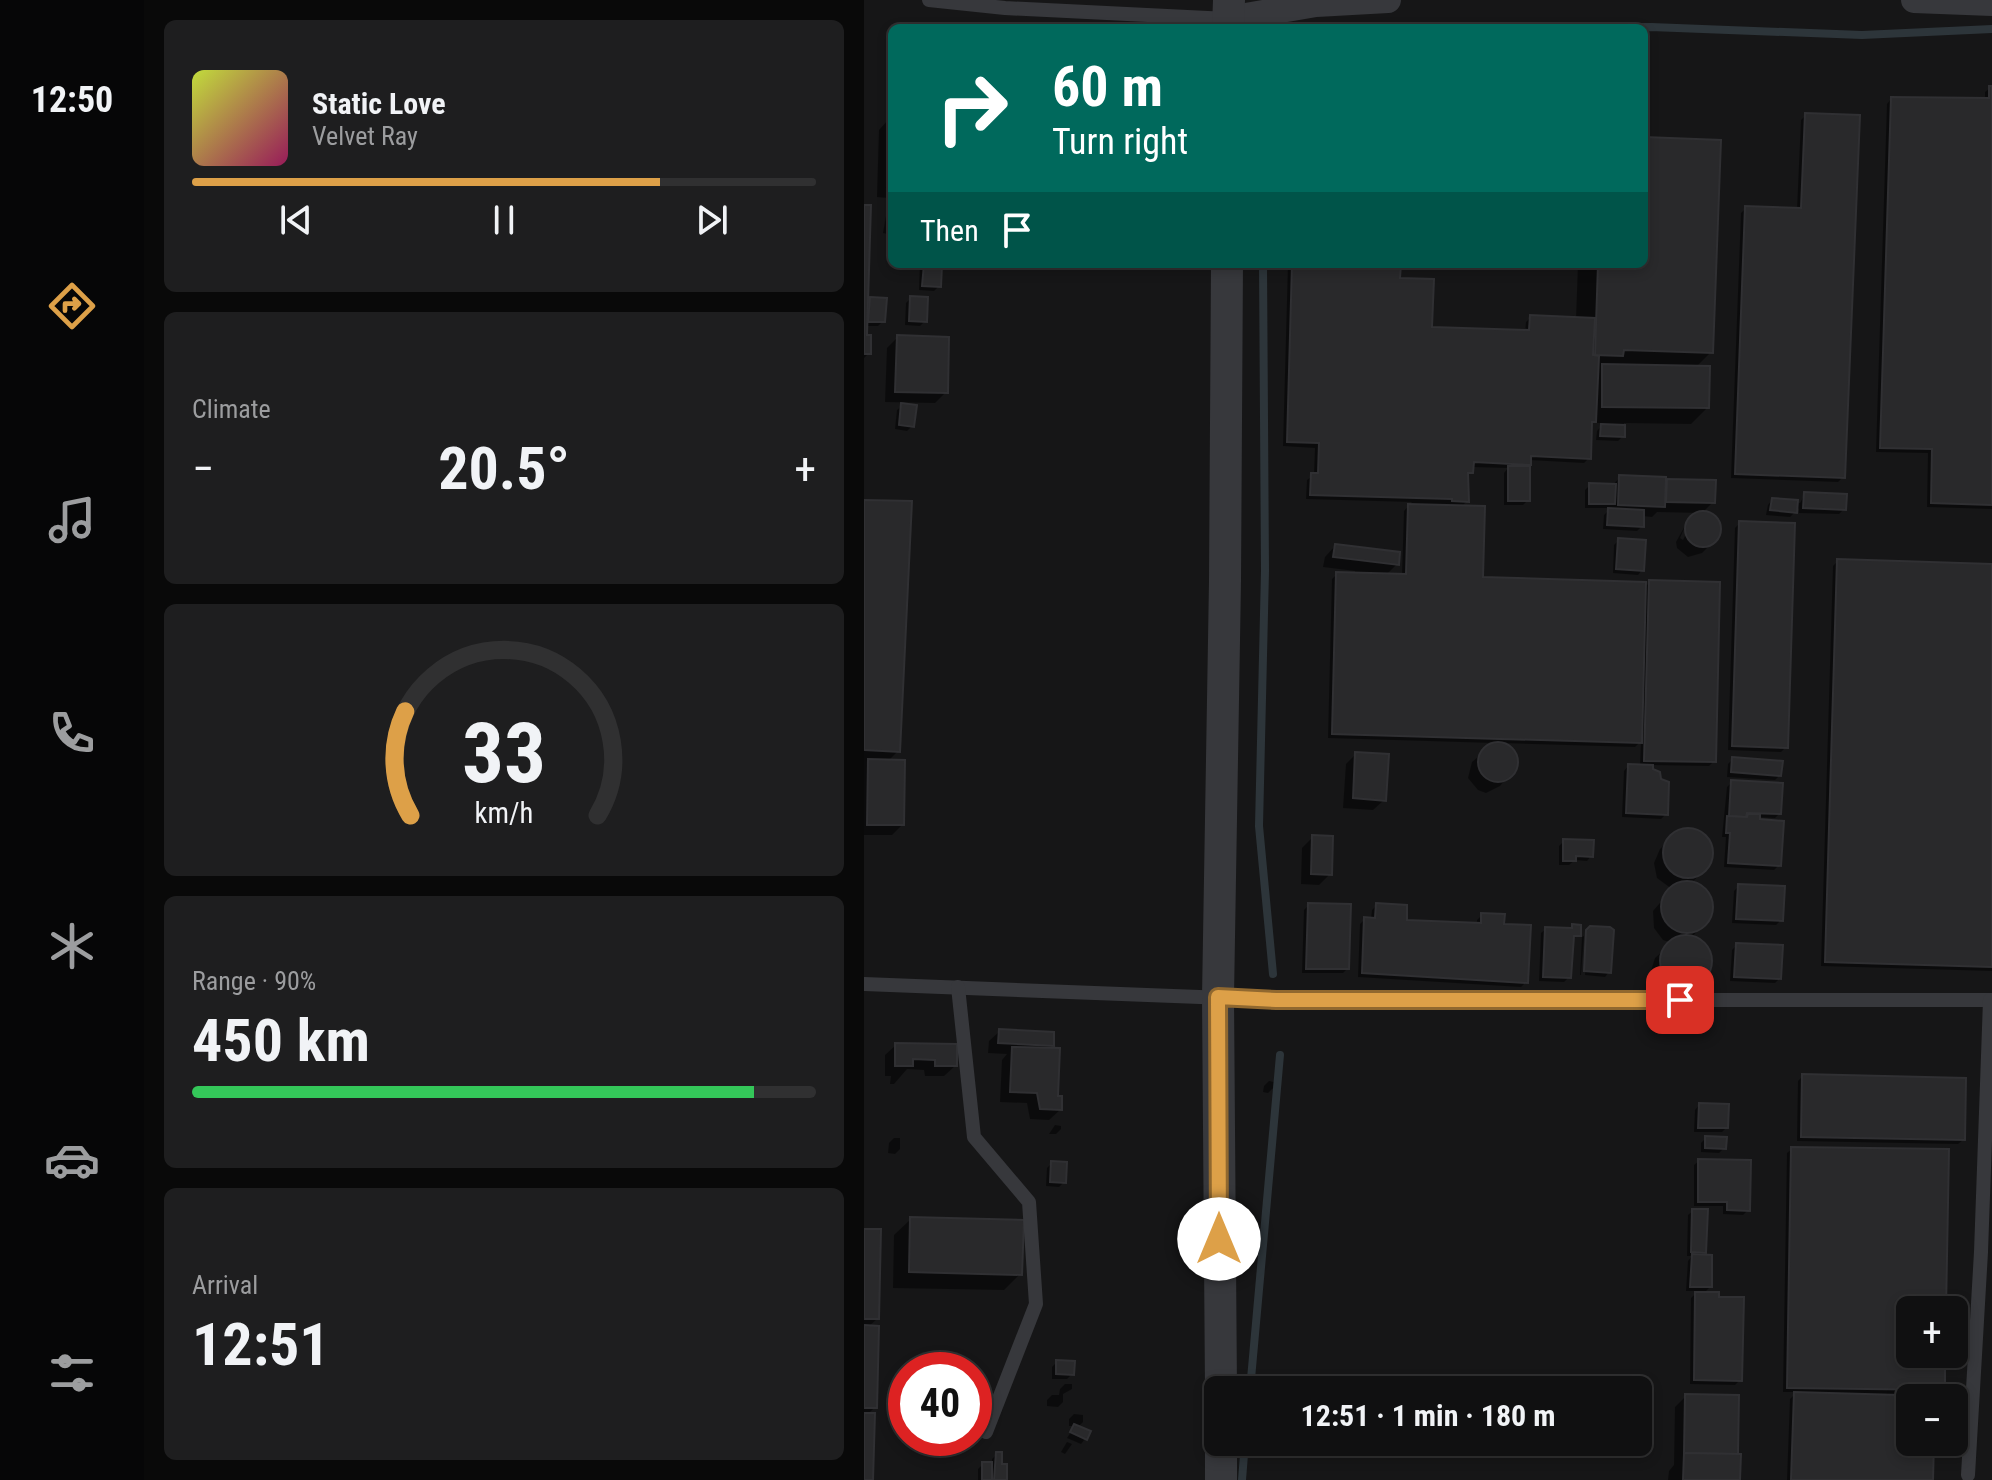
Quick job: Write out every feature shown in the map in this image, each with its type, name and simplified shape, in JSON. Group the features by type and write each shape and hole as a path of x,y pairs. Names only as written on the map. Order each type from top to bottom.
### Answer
{"street":[{"path":"1229,16 1316,4 1388,0"},
{"path":"1914,0 1992,3"},
{"path":"1221,1376 1218,997 1227,268"},
{"path":"1221,1456 1221,1480"}],"lane":[{"path":"929,0 1005,8 1229,16"},
{"path":"864,984 1276,1000 1991,1000 1968,1475"},
{"path":"958,987 974,1137 1029,1202 1036,1304 992,1417"}],"building":[{"path":"1989,86 1992,86 1992,505 1931,503 1932,449 1880,448 1891,97 1989,98"},
{"path":"1805,113 1860,115 1845,478 1735,474 1745,206 1801,208"},
{"path":"1648,137 1721,140 1713,353 1624,350 1623,356 1595,355 1598,268 1648,268"},
{"path":"864,205 871,205 867,335 871,335 871,354 864,354"},
{"path":"924,268 942,268 941,287 922,286"},
{"path":"1292,268 1401,268 1400,278 1434,279 1432,327 1529,330 1530,315 1595,318 1593,355 1599,356 1591,459 1531,456 1531,465 1474,462 1473,473 1468,473 1469,502 1310,495 1311,473 1318,473 1319,443 1287,442"},
{"path":"910,296 928,297 927,322 909,321"},
{"path":"870,297 887,298 885,322 868,322"},
{"path":"897,335 949,337 948,393 895,392"},
{"path":"1602,364 1710,366 1709,408 1602,407"},
{"path":"901,403 917,405 914,427 899,425"},
{"path":"1601,424 1625,425 1625,437 1600,436"},
{"path":"1508,466 1530,466 1530,501 1508,501"},
{"path":"1619,475 1666,477 1665,507 1618,505"},
{"path":"1667,479 1716,480 1715,503 1666,502"},
{"path":"1589,483 1616,484 1615,504 1589,504"},
{"path":"1804,492 1847,494 1846,510 1803,508"},
{"path":"1772,498 1798,500 1797,513 1770,510"},
{"path":"864,500 912,501 900,752 864,750"},
{"path":"1408,504 1485,506 1483,577 1646,582 1642,743 1332,734 1336,572 1406,574"},
{"path":"1608,508 1644,510 1644,527 1607,525"},
{"path":"1703,511 1715,517 1721,529 1715,541 1703,547 1691,541 1685,529 1691,517"},
{"path":"1739,521 1795,523 1788,748 1732,746"},
{"path":"1618,538 1646,540 1644,571 1616,569"},
{"path":"1335,544 1400,552 1399,565 1333,557"},
{"path":"1837,559 1992,564 1992,967 1825,962"},
{"path":"1649,580 1720,582 1716,762 1644,761"},
{"path":"1498,742 1512,748 1518,762 1512,776 1498,782 1484,776 1478,762 1484,748"},
{"path":"1355,752 1389,754 1386,801 1353,798"},
{"path":"1732,757 1783,761 1781,776 1731,772"},
{"path":"868,759 905,760 904,825 867,825"},
{"path":"1628,764 1653,765 1653,769 1660,772 1661,779 1669,782 1668,815 1626,813"},
{"path":"1731,780 1783,783 1781,814 1729,816"},
{"path":"1748,814 1760,814 1760,819 1784,821 1781,866 1728,863 1730,833 1726,833 1727,816 1747,817"},
{"path":"1688,828 1706,835 1713,853 1706,871 1688,878 1670,871 1663,853 1670,835"},
{"path":"1312,835 1333,836 1332,875 1311,874"},
{"path":"1563,839 1594,840 1593,857 1576,856 1576,861 1563,861"},
{"path":"1687,881 1705,889 1713,907 1705,925 1687,933 1669,925 1661,907 1669,889"},
{"path":"1738,884 1785,886 1783,921 1736,919"},
{"path":"1308,903 1351,904 1349,969 1306,969"},
{"path":"1376,903 1407,905 1407,920 1481,923 1481,913 1505,914 1504,924 1531,925 1528,983 1362,973 1364,917 1375,918"},
{"path":"1572,924 1581,925 1581,936 1574,936 1571,978 1543,977 1545,927 1572,928"},
{"path":"1590,926 1614,930 1611,973 1584,971 1586,930"},
{"path":"1686,935 1705,942 1712,961 1705,980 1686,987 1667,980 1660,961 1667,942"},
{"path":"1736,943 1783,945 1781,979 1734,977"},
{"path":"999,1029 1054,1032 1054,1046 998,1043"},
{"path":"895,1043 957,1044 957,1066 935,1066 935,1060 913,1059 913,1066 895,1066"},
{"path":"1012,1047 1060,1048 1058,1096 1062,1096 1062,1110 1040,1109 1037,1093 1010,1092"},
{"path":"1802,1074 1966,1078 1965,1140 1801,1137"},
{"path":"1699,1103 1729,1104 1728,1128 1698,1128"},
{"path":"1705,1136 1727,1137 1726,1149 1705,1148"},
{"path":"1791,1147 1949,1149 1946,1296 1896,1296 1896,1368 1945,1368 1945,1384 1896,1384 1896,1389 1787,1388"},
{"path":"1698,1159 1751,1160 1750,1211 1727,1210 1727,1202 1698,1202"},
{"path":"1051,1161 1067,1162 1066,1183 1050,1182"},
{"path":"1692,1209 1708,1209 1706,1253 1691,1252"},
{"path":"910,1217 1024,1220 1022,1275 909,1272"},
{"path":"864,1229 881,1229 879,1319 864,1319"},
{"path":"1692,1254 1712,1255 1712,1287 1690,1287"},
{"path":"1695,1292 1719,1292 1719,1297 1744,1297 1742,1381 1694,1380"},
{"path":"864,1325 879,1326 877,1408 864,1408"},
{"path":"1056,1360 1075,1361 1074,1375 1056,1374"},
{"path":"1794,1392 1896,1395 1896,1456 1934,1456 1933,1480 1791,1480"},
{"path":"1685,1394 1739,1395 1738,1454 1684,1453"},
{"path":"864,1413 875,1413 873,1480 864,1480"},
{"path":"1074,1424 1091,1431 1087,1440 1070,1432"},
{"path":"996,1452 1002,1452 1002,1464 1007,1464 1007,1480 994,1480"},
{"path":"1684,1453 1741,1454 1740,1480 1683,1480"},
{"path":"982,1462 992,1462 992,1480 982,1480"}],"waterway":[{"path":"1648,27 1862,35 1992,29"},
{"path":"1263,268 1265,571 1259,826 1273,974"},
{"path":"1251,1376 1280,1055"},
{"path":"1242,1480 1244,1456"}],"route":[{"path":"1219,1239 1218,997 1276,1000 1680,1000"}]}
